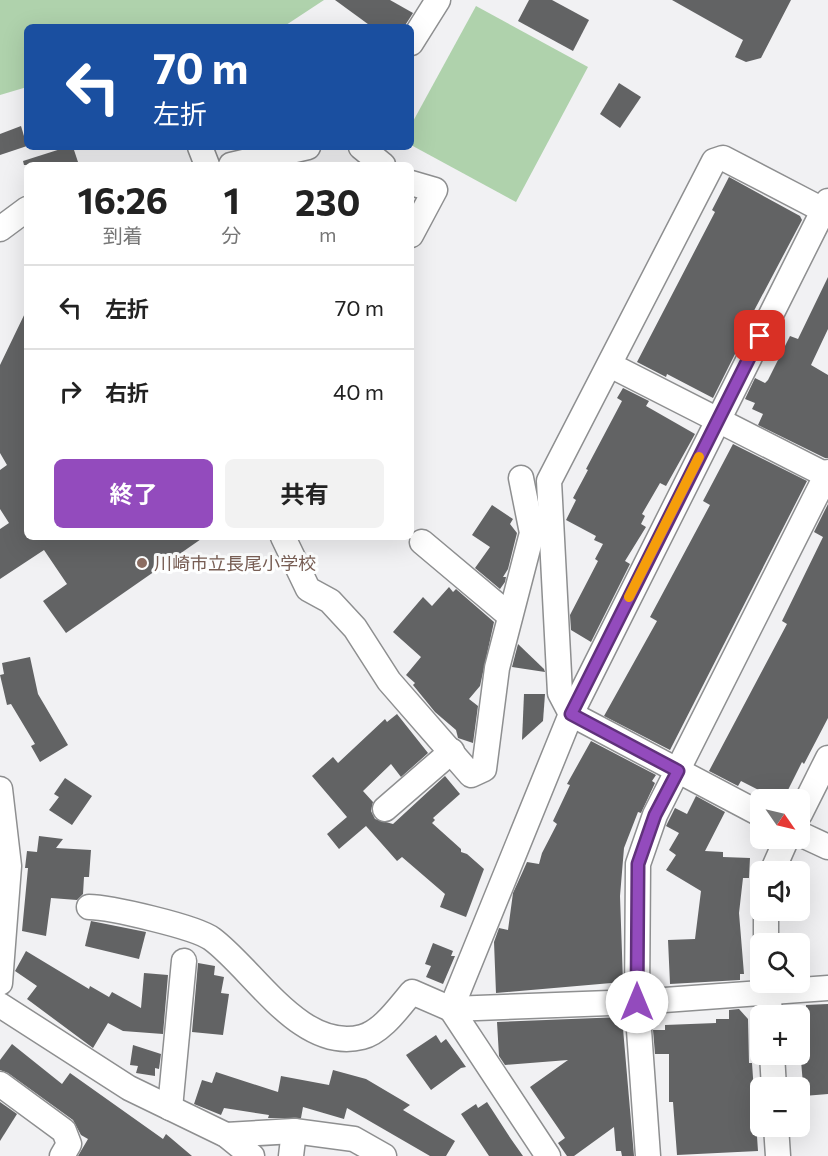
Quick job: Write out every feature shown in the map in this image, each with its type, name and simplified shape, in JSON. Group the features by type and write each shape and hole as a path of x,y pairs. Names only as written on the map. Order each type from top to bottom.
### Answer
{"street":[{"path":"414,37 430,2"},
{"path":"244,162 296,150"},
{"path":"365,150 380,162"},
{"path":"451,1009 571,714 826,206 723,158 714,161 549,481 560,693 571,714 750,809"},
{"path":"414,184 435,190 414,229"},
{"path":"0,229 24,211"},
{"path":"610,365 827,474 655,815 638,864 637,1002 648,1156"},
{"path":"284,540 308,590 330,601 355,628 389,681 452,750 471,776 484,769 496,668 532,533 521,478"},
{"path":"422,542 510,616"},
{"path":"385,809 452,750"},
{"path":"810,794 828,758"},
{"path":"0,789 9,866 0,983"},
{"path":"810,839 828,847"},
{"path":"88,907 175,926 211,938 304,1026 335,1039 363,1037 389,1019 412,992 451,1009 637,1002 750,989"},
{"path":"170,1108 184,962"},
{"path":"810,988 828,988"},
{"path":"0,1005 129,1088 226,1135 252,1156"},
{"path":"451,1009 548,1156"},
{"path":"0,1084 64,1131 66,1150"},
{"path":"226,1135 294,1131 354,1139 384,1156"},
{"path":"291,1156 294,1131"},
{"path":"777,1137 778,1156"}],"green space":[{"path":"0,0 324,0 288,24 24,24 24,88 0,95"},
{"path":"476,6 588,67 516,202 414,147 414,120"}],"building":[{"path":"335,0 390,0 413,13 406,24 368,24"},
{"path":"529,0 552,0 589,20 573,51 518,21"},
{"path":"672,0 791,0 761,58 746,62 735,57 743,40"},
{"path":"619,83 641,97 620,128 600,114"},
{"path":"21,126 24,147 0,155 0,134"},
{"path":"58,150 74,150 78,162 24,162 24,165 23,161"},
{"path":"729,177 800,216 802,220 747,324 745,334 713,398 667,374 666,377 637,362 715,212 712,210"},
{"path":"828,277 828,329 811,365 828,375 828,458 825,458 758,425 763,414 752,409 755,403 745,399 755,378 765,383 768,380 790,336 798,339"},
{"path":"24,315 24,540 200,540 66,633 43,601 67,584 44,550 0,579 0,529 9,523 0,509 0,470 7,465 0,453 0,365"},
{"path":"623,388 649,401 646,406 695,434 666,486 660,483 642,514 645,516 641,524 646,527 625,561 630,564 591,642 571,630 570,615 598,561 595,559 603,544 594,540 596,536 566,520 576,500 573,498 588,470 586,469 622,401 617,398"},
{"path":"733,444 807,481 670,750 604,716 657,621 650,617 710,505 703,501"},
{"path":"828,504 828,718 788,789 757,789 741,781 738,786 709,771 787,624 782,621 823,537 814,532"},
{"path":"492,505 513,519 510,524 517,533 508,569 503,577 506,577 505,582 500,589 475,568 490,547 472,535"},
{"path":"449,587 453,592 456,589 494,622 480,686 469,699 478,706 473,743 458,738 456,730 435,712 413,685 415,683 406,675 421,657 393,632 423,597 432,606"},
{"path":"518,644 544,669 545,672 512,667"},
{"path":"30,657 38,694 68,745 40,762 31,746 35,744 11,704 7,705 0,675 4,674 2,663"},
{"path":"524,694 545,694 543,721 522,740"},
{"path":"397,714 428,753 401,777 391,764 363,791 373,802 371,811 375,819 393,824 445,776 460,794 433,818 435,820 432,823 461,849 461,852 467,854 484,869 466,917 440,907 445,894 402,857 397,861 366,826 339,849 327,834 347,817 312,776 333,757 338,763 385,719 387,722"},
{"path":"591,741 656,775 652,781 655,783 641,813 638,812 624,848 620,896 623,982 496,993 494,942 499,928 508,930 513,893 527,862 539,864 557,824 553,821 570,785 567,784"},
{"path":"65,778 92,796 72,825 49,810 59,797 54,794"},
{"path":"696,796 725,812 705,851 723,852 723,857 750,858 749,878 743,878 739,913 744,974 740,974 740,980 670,984 668,940 695,939 701,891 666,870 676,855 669,850 679,833 666,826 675,808 687,814"},
{"path":"39,836 63,839 56,848 91,850 89,877 84,877 83,894 77,900 51,898 46,936 22,931 28,868 25,868 27,851 37,852"},
{"path":"91,921 146,932 139,959 85,946"},
{"path":"433,943 453,951 451,956 455,956 443,984 426,977 431,966 425,964"},
{"path":"26,951 89,989 90,986 109,997 112,992 141,1008 144,973 168,975 163,1034 123,1031 108,1023 93,1048 27,999 37,986 15,971"},
{"path":"198,963 215,966 214,975 224,977 221,993 229,994 223,1035 192,1032"},
{"path":"828,1004 828,1094 810,1096 810,1077 802,1077 801,1065 810,1065 810,1005 806,1005"},
{"path":"739,1009 748,1019 749,1063 752,1065 753,1077 750,1077 750,1137 757,1137 758,1151 677,1155 673,1102 669,1102 669,1054 655,1054 653,1030 665,1030 665,1025 716,1023 716,1019 729,1019 729,1010"},
{"path":"622,1017 634,1156 622,1156 621,1151 616,1151 614,1127 574,1156 567,1156 558,1143 565,1138 530,1087 568,1060 505,1065 499,1056 497,1022"},
{"path":"436,1035 441,1043 446,1039 466,1067 461,1068 431,1090 406,1055"},
{"path":"12,1044 62,1084 70,1073 163,1139 166,1134 192,1156 78,1156 88,1139 81,1135 73,1120 8,1073 0,1070 0,1060"},
{"path":"133,1045 161,1054 159,1069 155,1068 155,1076 136,1073 138,1066 130,1065"},
{"path":"333,1070 366,1079 410,1105 403,1110 455,1141 446,1156 430,1156 347,1108 344,1119 303,1107 301,1118 268,1118 269,1115 224,1108 221,1115 194,1104 202,1080 212,1083 216,1072 278,1092 281,1076 329,1085"},
{"path":"0,1102 17,1114 0,1141"},
{"path":"487,1102 523,1156 489,1156 461,1114 476,1104 478,1108"}],"slow traffic":[{"path":"629,597 699,457"}],"place":[{"name":"川崎市立長尾小学校","path":"142,563"}],"route":[{"path":"637,1002 638,864 655,815 678,771 571,714 760,336"}]}
